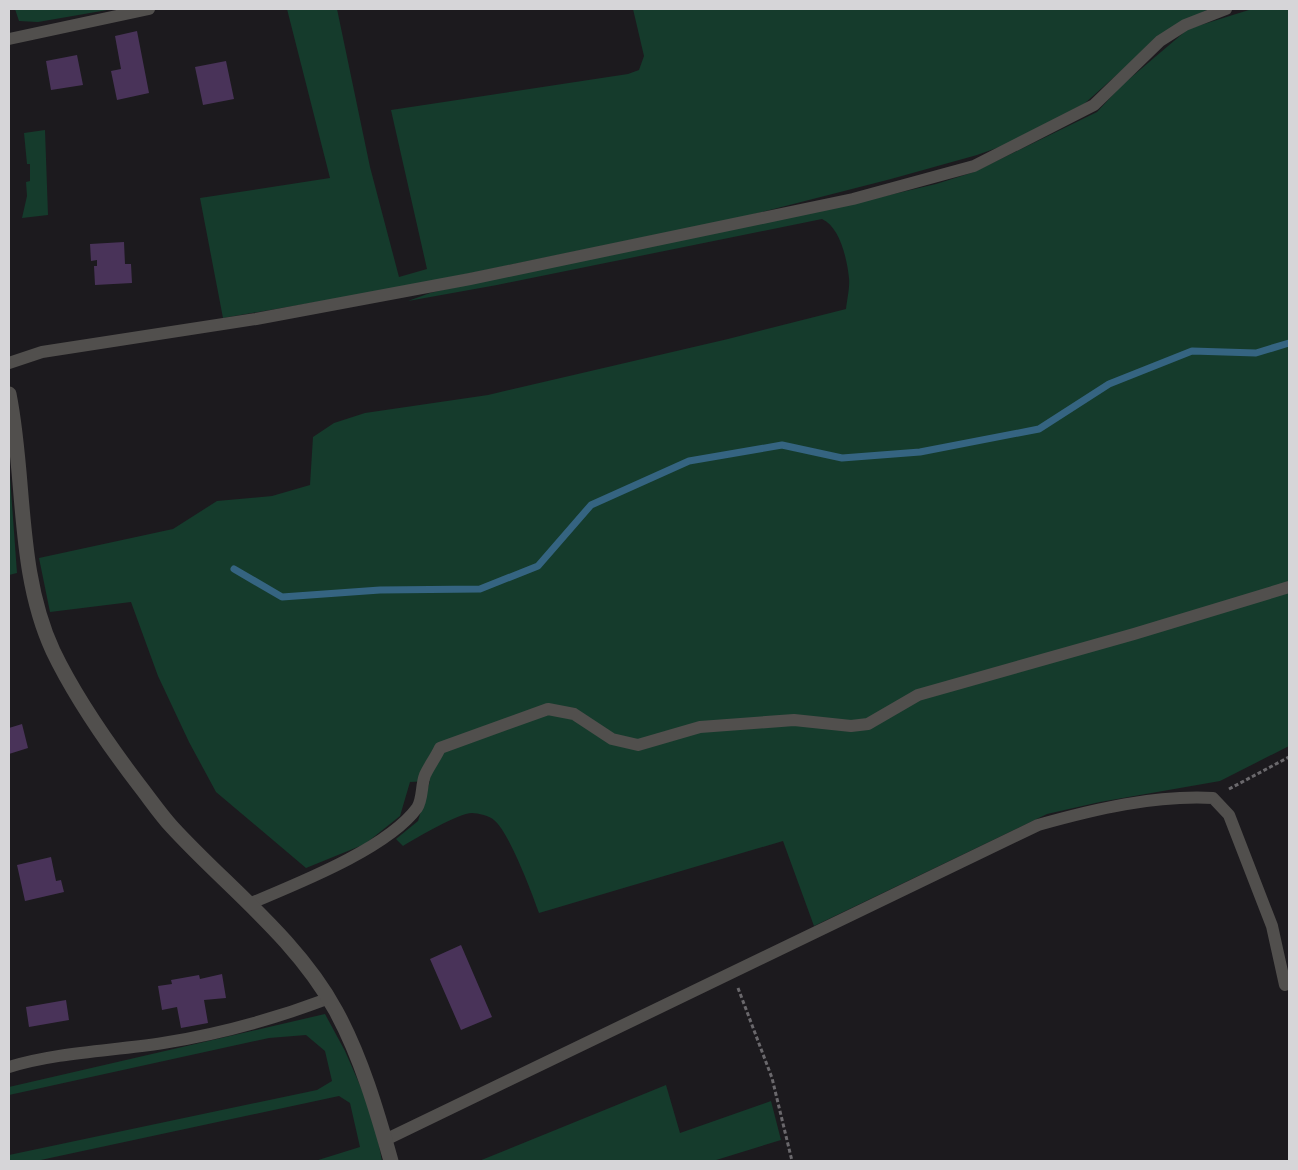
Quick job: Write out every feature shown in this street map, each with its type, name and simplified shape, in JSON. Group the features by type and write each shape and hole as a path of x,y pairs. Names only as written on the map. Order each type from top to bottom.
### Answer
{"street":[{"path":"9,394 29,566 40,620 53,651 85,708 113,751 170,825 294,950 336,1011 357,1058 385,1140 390,1161"}],"lane":[{"path":"9,39 149,9"},
{"path":"9,363 42,352 256,319 470,278 853,199 974,166 1094,104 1160,41 1185,25 1226,9"},
{"path":"249,904 295,885 375,844 400,827 418,806 425,776 440,748 548,709 574,714 612,739 638,745 709,726 794,720 851,726 868,724 918,694 1134,634 1289,587"},
{"path":"385,1140 1038,825 1095,809 1188,797 1213,798 1228,815 1272,926 1285,985"},
{"path":"9,1067 31,1060 164,1042 276,1018 327,998"}],"path":[{"path":"1213,798 1289,756"},
{"path":"736,970 739,990 772,1078 792,1161"}],"green space":[{"path":"15,9 113,9 38,22 19,21"},
{"path":"287,9 337,9 370,167 399,277 427,269 391,110 628,74 639,70 644,56 633,9 1209,9 1166,31 1084,104 1005,145 977,155 742,217 398,288 223,318 200,198 330,178"},
{"path":"1252,9 1289,9 1289,746 1220,781 1100,802 1047,814 814,926 783,841 539,913 513,849 500,827 490,817 475,813 466,814 438,826 403,846 396,839 418,821 430,781 410,782 400,816 365,844 306,868 216,792 189,742 158,676 131,602 50,612 39,558 173,529 217,501 272,496 310,485 313,437 334,423 365,413 488,395 728,339 846,309 849,282 842,244 834,229 822,219 497,285 408,301 430,293 498,277 838,207 936,184 974,172 1097,112 1121,86 1188,29"},
{"path":"45,130 48,215 22,218 27,196 26,182 30,181 30,164 27,164 24,133"},
{"path":"9,463 17,573 9,575"},
{"path":"325,1014 345,1051 373,1115 382,1161 315,1161 360,1147 350,1103 339,1096 36,1161 9,1161 9,1155 317,1090 332,1081 325,1051 306,1035 269,1038 9,1095 9,1087"},
{"path":"666,1085 680,1133 771,1101 781,1140 713,1161 479,1161"}],"building":[{"path":"137,31 149,93 117,100 111,71 121,69 115,36"},
{"path":"77,55 83,85 51,90 46,61"},
{"path":"226,61 234,99 203,105 195,67"},
{"path":"124,242 125,264 131,264 132,283 95,285 94,266 97,266 97,260 91,261 90,244"},
{"path":"22,724 28,748 9,754 9,728"},
{"path":"51,857 56,881 61,880 64,892 25,901 17,865"},
{"path":"461,945 492,1017 461,1030 430,959"},
{"path":"222,974 226,998 204,1000 208,1023 181,1028 177,1007 162,1010 158,986 172,984 171,980 199,975 200,979"},
{"path":"66,1000 69,1020 29,1027 26,1007"}],"waterway":[{"path":"234,569 282,597 380,590 480,589 538,566 591,505 689,461 782,445 842,458 920,452 1039,429 1109,384 1192,351 1256,353 1289,343"}]}
